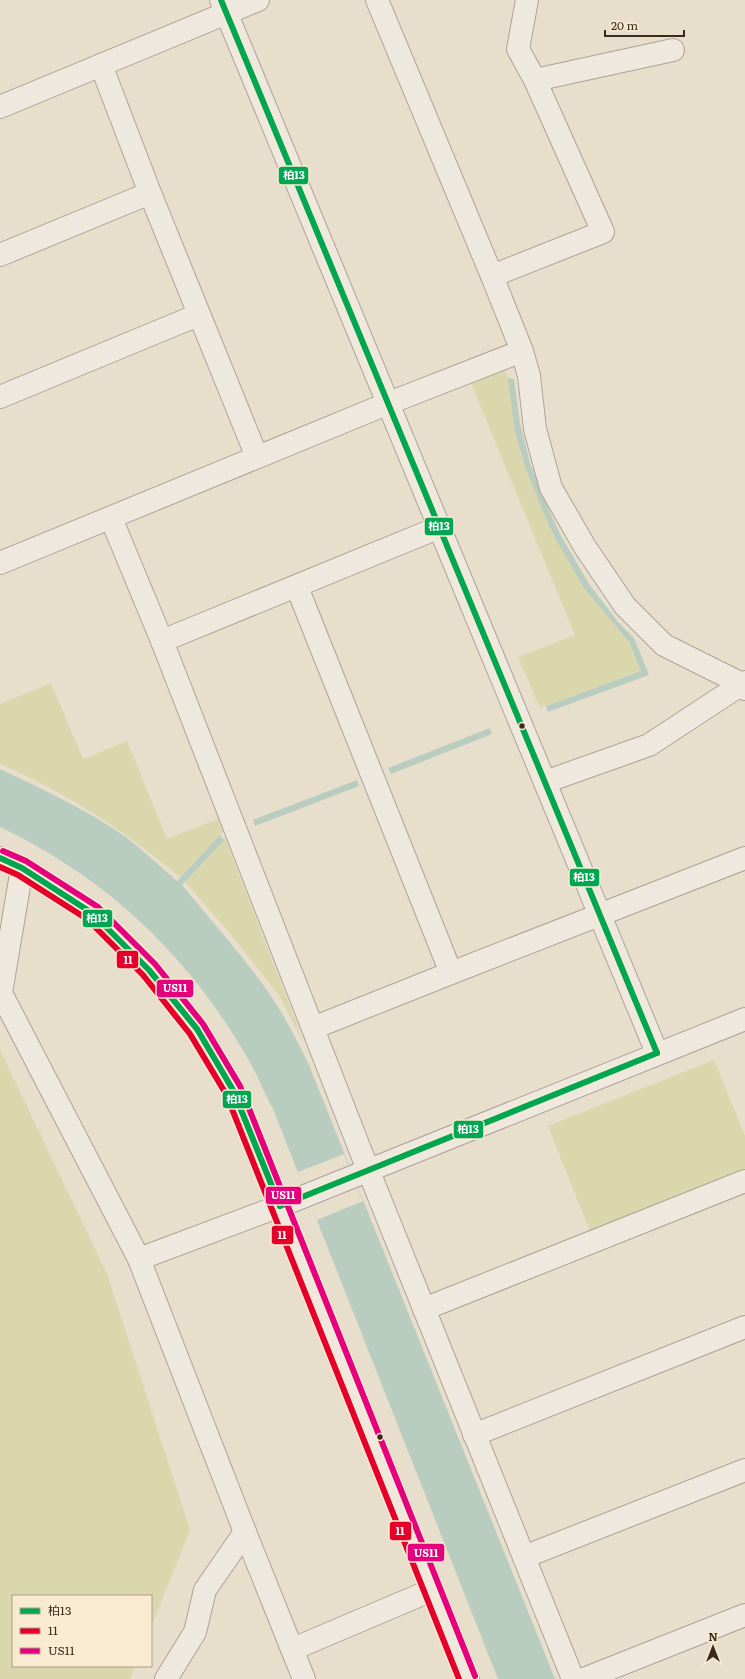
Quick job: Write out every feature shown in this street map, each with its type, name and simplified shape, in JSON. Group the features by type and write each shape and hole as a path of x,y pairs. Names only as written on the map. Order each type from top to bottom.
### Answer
{"street":[{"path":"0,107 101,65 223,6 258,0"},
{"path":"377,0 522,351 529,376 535,429 551,488 585,547 625,606 664,645 744,685"},
{"path":"492,276 603,232 535,80 518,49 528,0"},
{"path":"223,6 389,403 657,1053"},
{"path":"535,80 672,50"},
{"path":"101,65 198,315 256,457"},
{"path":"0,255 150,193"},
{"path":"0,397 198,315"},
{"path":"0,563 256,457 522,351"},
{"path":"111,518 162,641 313,1028 361,1173 424,1309 573,1679"},
{"path":"162,641 297,587 440,527"},
{"path":"297,587 451,973"},
{"path":"545,782 649,745 744,685"},
{"path":"0,858 22,868 92,913 149,970 197,1029 233,1090 468,1679"},
{"path":"313,1028 745,858"},
{"path":"22,868 1,993 139,1259 304,1679"},
{"path":"139,1259 280,1206 657,1053 745,1019"},
{"path":"424,1309 745,1181"},
{"path":"474,1435 745,1327"},
{"path":"524,1557 745,1470"},
{"path":"166,1679 195,1632 205,1590 245,1532"},
{"path":"293,1649 432,1590"},
{"path":"584,1679 745,1615"}],"shaded area":[{"path":"505,369 508,378 514,427 525,467 544,514 555,538 584,588 629,642 641,671 540,708 518,657 575,635 471,383"},
{"path":"508,378 514,379 520,423 530,463 560,534 589,584 618,622 634,638 649,675 548,712 546,706 641,671 629,642 584,588 555,538 544,514 525,467 514,427"},
{"path":"51,683 83,759 127,741 167,839 218,819 223,832 180,877 138,844 94,814 48,787 0,764 0,704"},
{"path":"490,728 492,734 391,774 388,768"},
{"path":"0,769 67,802 116,830 143,851 177,881 220,835 224,840 182,885 237,951 269,993 290,1028 309,1065 555,1679 498,1679 273,1109 247,1057 224,1020 199,985 142,923 110,895 75,870 39,847 0,827"},
{"path":"357,780 359,786 255,826 253,820"},
{"path":"225,838 304,1043 278,994 228,931 185,882"},
{"path":"0,1050 107,1274 190,1530 152,1625 152,1595 12,1595 12,1667 135,1667 130,1679 0,1679"},
{"path":"714,1060 745,1136 745,1168 590,1231 548,1126"}],"pier":[{"path":"344,1154 363,1201 317,1220 298,1172"}],"transit line":[{"name":"柏13","path":"221,0 657,1053"},
{"name":"US11","path":"3,851 26,861 98,907 155,964 203,1024 240,1086 475,1676"},
{"name":"柏13","path":"0,858 22,868 92,913 149,970 197,1029 233,1090 280,1206"},
{"name":"11","path":"0,867 18,875 87,919 143,975 190,1034 226,1094 459,1679"},
{"name":"柏13","path":"280,1206 657,1053"}]}
